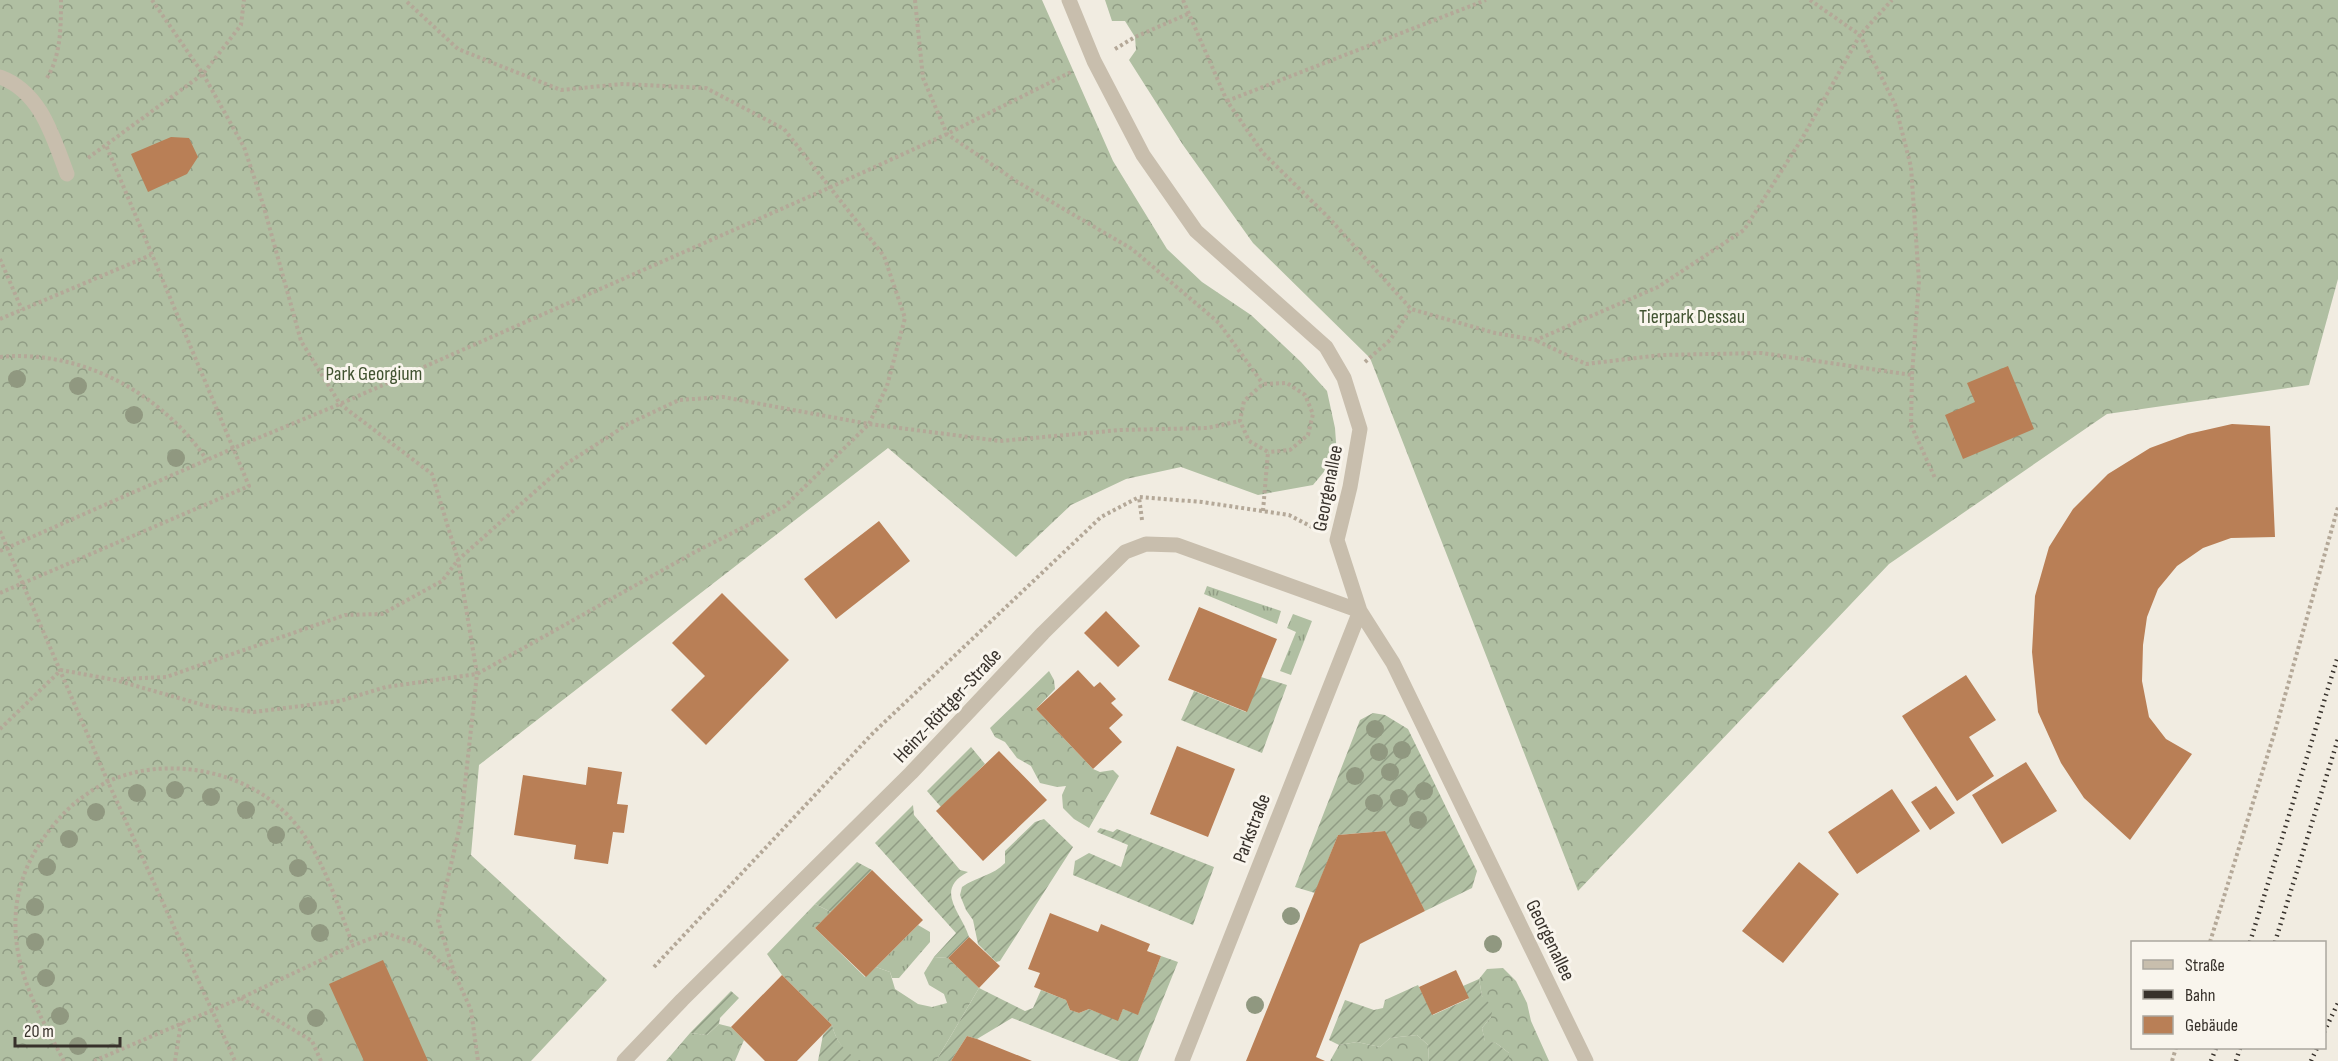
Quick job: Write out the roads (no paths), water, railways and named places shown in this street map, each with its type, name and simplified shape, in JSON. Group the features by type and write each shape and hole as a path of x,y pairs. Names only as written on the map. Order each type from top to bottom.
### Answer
{"street":[{"name":"Georgenallee","path":"1069,0 1094,61 1143,155 1196,231 1326,347 1344,378 1360,429 1350,487 1337,540 1360,611 1392,663 1586,1061"},
{"path":"0,77 8,80 34,99 53,137 67,174"},
{"name":"Heinz-Röttger-Straße","path":"624,1061 682,1000 911,773 1125,552 1146,544 1177,546 1360,611"},
{"name":"Parkstraße","path":"1182,1061 1360,611"}],"railway":[{"path":"2250,941 2338,656"},
{"path":"2275,941 2338,739"},
{"path":"2326,1028 2338,1003"},
{"path":"2211,1061 2216,1049"},
{"path":"2236,1061 2240,1049"},
{"path":"2311,1061 2317,1049"}],"park label":[{"name":"Tierpark Dessau","path":"1692,316"},
{"name":"Park Georgium","path":"374,373"}]}
